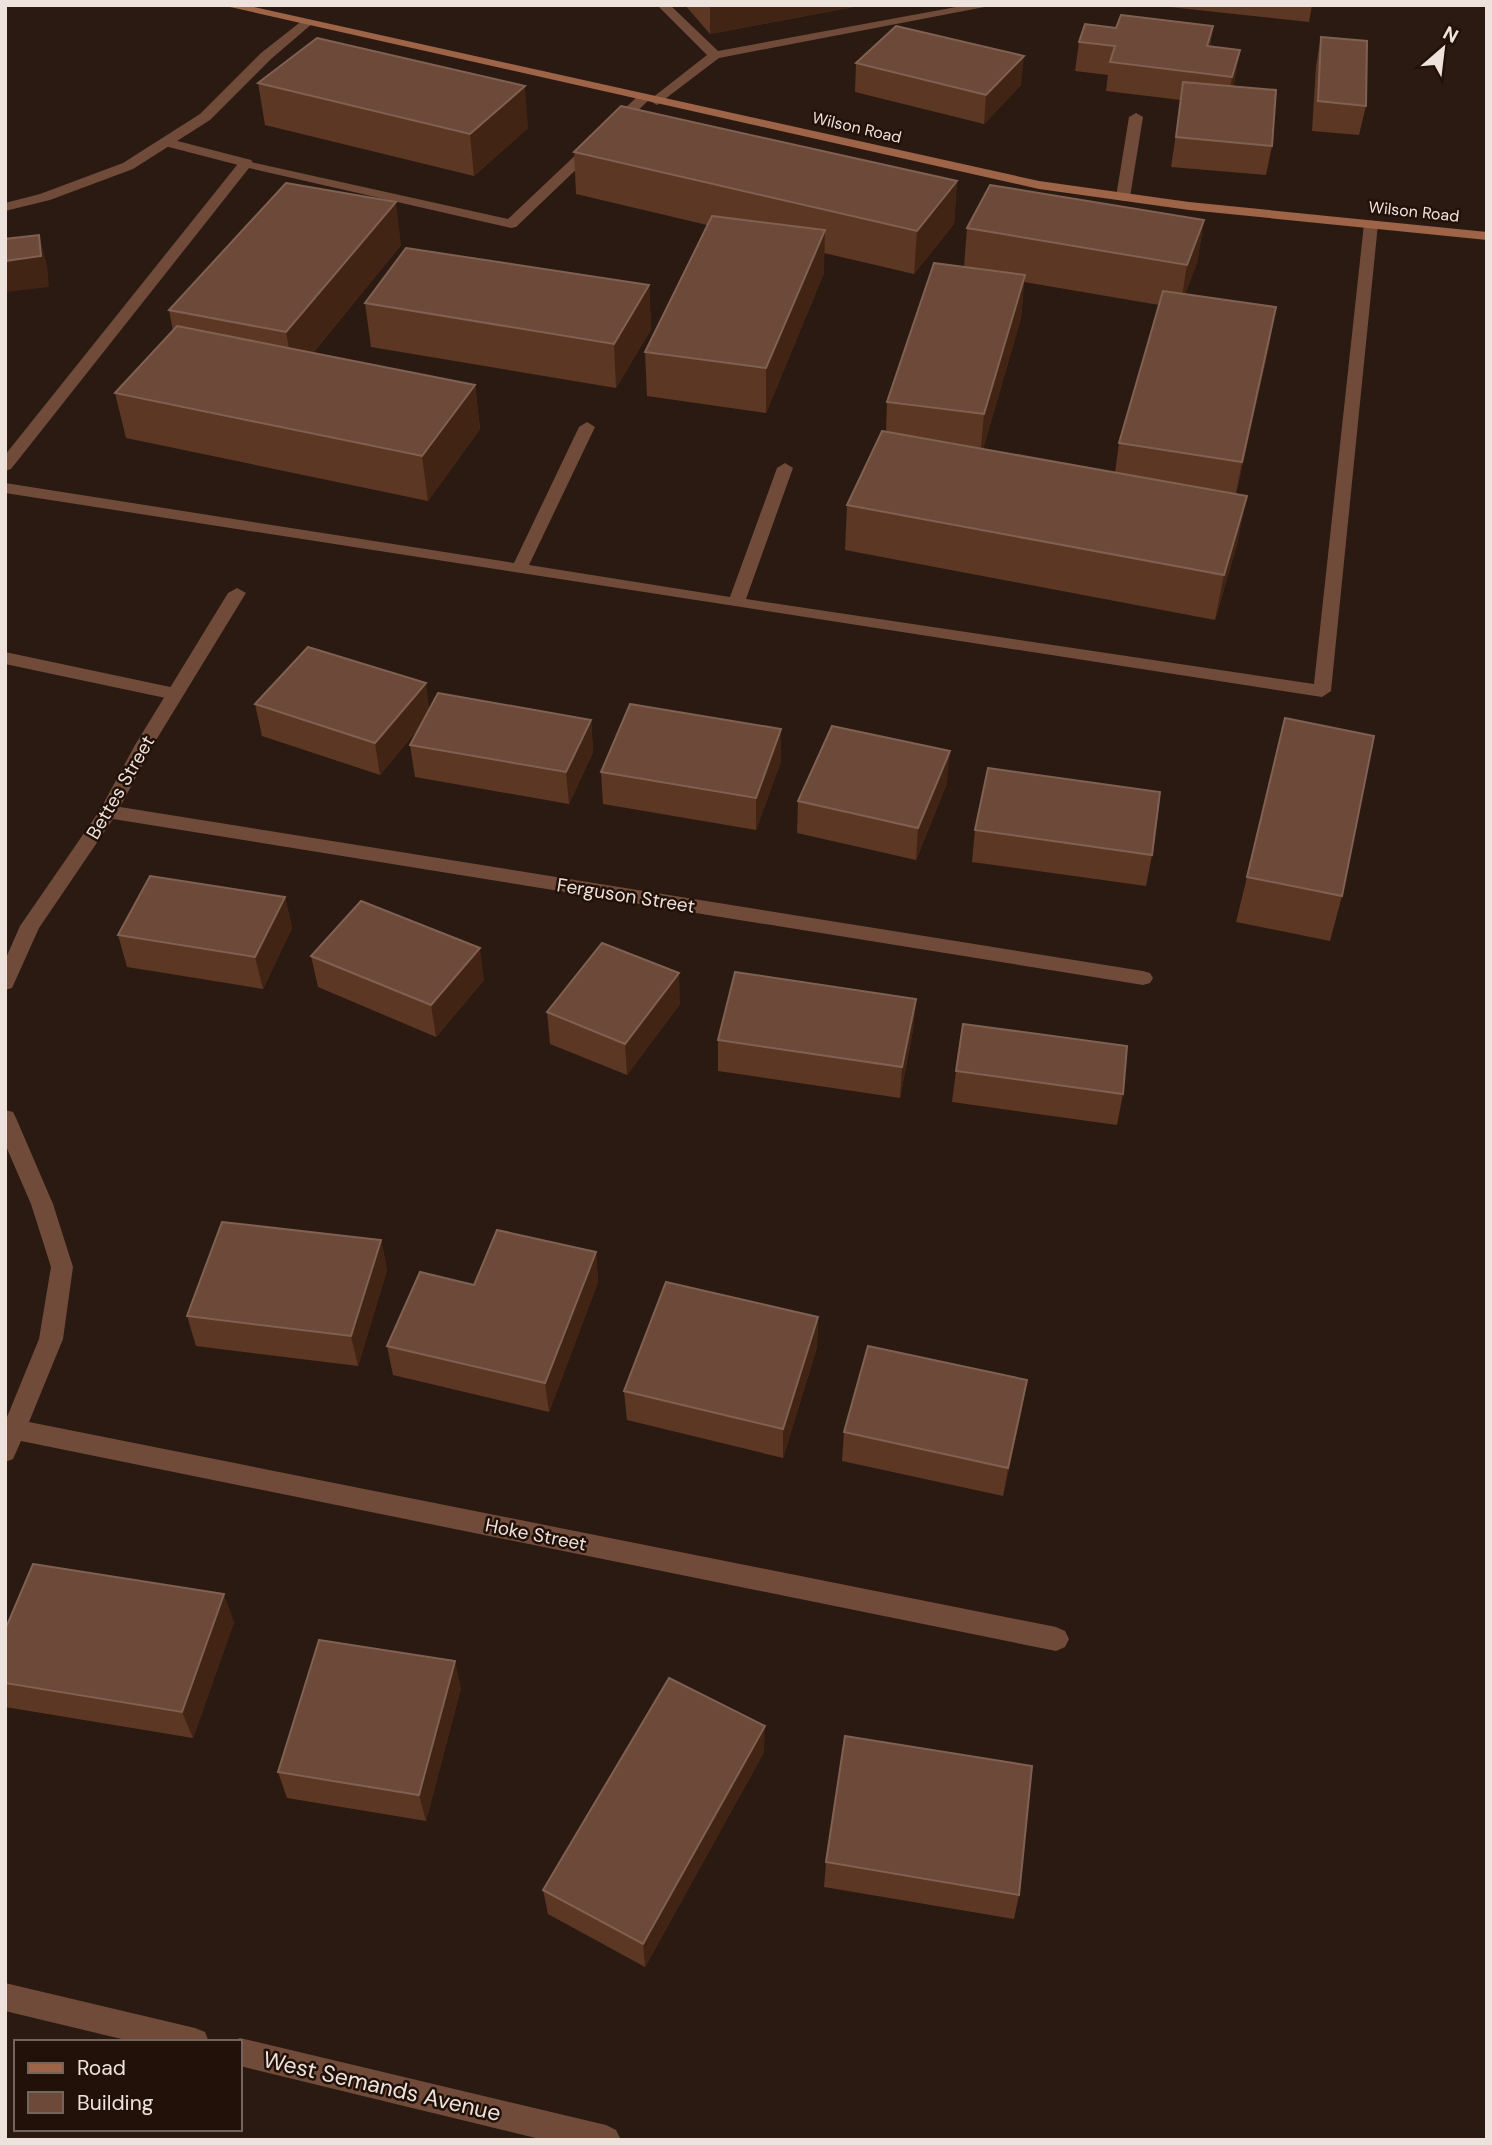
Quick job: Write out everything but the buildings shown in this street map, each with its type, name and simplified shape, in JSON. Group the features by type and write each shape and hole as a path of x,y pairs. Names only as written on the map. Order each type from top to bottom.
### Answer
{"street":[{"name":"Wilson Road","path":"227,5 1039,186 1487,236"},
{"path":"663,5 715,55"},
{"path":"166,142 511,224 651,99 715,55 921,23 989,5"},
{"path":"5,207 45,197 128,166 205,117 266,56 307,23"},
{"path":"1123,197 1136,117"},
{"path":"5,466 246,163"},
{"path":"5,488 736,603 1322,691 1371,224"},
{"path":"519,569 587,427"},
{"path":"736,603 785,468"},
{"name":"Bettes Street","path":"5,982 30,926 108,812 175,694 237,593"},
{"path":"5,658 175,694"},
{"name":"Ferguson Street","path":"108,812 1143,978"},
{"path":"5,1118 14,1145 43,1204 62,1267 51,1339 11,1441"},
{"name":"Hoke Street","path":"11,1441 1056,1639"},
{"path":"5,1997 187,2040"},
{"name":"West Semands Avenue","path":"242,2052 606,2140"}]}
